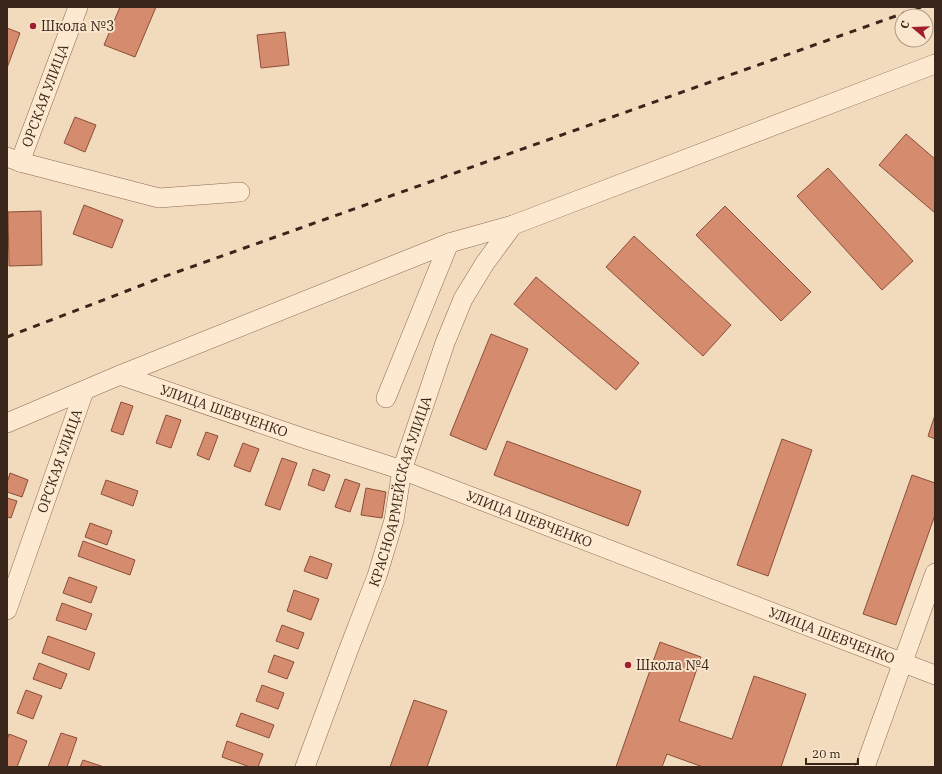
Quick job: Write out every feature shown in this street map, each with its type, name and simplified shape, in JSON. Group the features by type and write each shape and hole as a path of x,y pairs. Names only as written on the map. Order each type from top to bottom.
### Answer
{"street":[{"name":"ОРСКАЯ УЛИЦА","path":"13,160 78,7"},
{"path":"84,391 120,375 449,243 513,225 935,64"},
{"path":"13,160 159,198 240,192"},
{"name":"КРАСНОАРМЕЙСКАЯ УЛИЦА","path":"306,767 377,576 394,520 402,470 445,343 463,300 485,263 513,225"},
{"path":"386,398 449,243"},
{"name":"УЛИЦА ШЕВЧЕНКО","path":"120,375 303,438 402,470 935,676"},
{"name":"ОРСКАЯ УЛИЦА","path":"7,423 84,391"},
{"name":"ОРСКАЯ УЛИЦА","path":"7,610 84,391"},
{"path":"865,767 935,573"}],"building":[{"path":"120,7 156,7 135,57 104,45"},
{"path":"7,28 20,33 7,68"},
{"path":"285,32 289,65 261,68 257,35"},
{"path":"75,117 96,125 85,152 64,143"},
{"path":"906,134 935,159 935,213 879,165"},
{"path":"828,168 913,261 882,290 797,196"},
{"path":"84,205 123,220 112,248 73,234"},
{"path":"725,206 811,292 781,321 696,235"},
{"path":"41,211 42,265 9,266 8,212"},
{"path":"634,236 731,325 703,356 606,267"},
{"path":"536,277 639,363 616,390 514,304"},
{"path":"491,334 528,349 486,450 450,435"},
{"path":"121,402 133,406 123,435 111,431"},
{"path":"166,415 181,420 171,448 156,443"},
{"path":"935,415 935,439 928,436"},
{"path":"206,432 218,436 209,460 197,455"},
{"path":"782,439 812,450 768,576 737,565"},
{"path":"507,441 641,491 628,526 494,475"},
{"path":"243,443 259,449 250,472 234,466"},
{"path":"282,458 297,463 280,510 265,505"},
{"path":"313,469 330,475 324,491 308,485"},
{"path":"10,473 28,480 22,497 7,492 7,483"},
{"path":"912,475 935,483 935,515 896,625 863,614"},
{"path":"345,479 360,484 350,512 335,507"},
{"path":"106,480 138,491 133,506 101,494"},
{"path":"366,488 386,492 382,518 361,515"},
{"path":"7,498 17,501 11,518 7,517"},
{"path":"90,523 112,531 107,545 85,537"},
{"path":"83,541 135,560 130,575 78,556"},
{"path":"310,556 332,564 327,579 304,571"},
{"path":"69,577 97,587 91,603 63,593"},
{"path":"294,590 319,599 311,620 287,611"},
{"path":"62,603 92,614 86,630 56,620"},
{"path":"282,625 304,633 298,649 276,641"},
{"path":"48,636 95,653 89,670 42,653"},
{"path":"660,642 701,657 679,721 732,739 754,676 806,694 781,767 703,767 667,754 662,767 616,767"},
{"path":"274,655 294,662 287,679 268,672"},
{"path":"39,663 67,674 61,689 33,679"},
{"path":"262,685 284,693 278,709 256,701"},
{"path":"26,690 42,696 33,719 17,713"},
{"path":"414,700 447,711 427,767 390,767"},
{"path":"241,713 274,725 269,738 236,726"},
{"path":"61,733 77,738 67,767 48,767"},
{"path":"9,734 27,741 17,767 7,767 7,740"},
{"path":"227,741 263,754 258,767 250,767 222,757"},
{"path":"83,760 104,767 80,767"}],"railway":[{"path":"7,337 163,277 921,7"}],"place":[{"name":"Школа №3","path":"33,26"},
{"name":"Школа №4","path":"628,665"}]}
